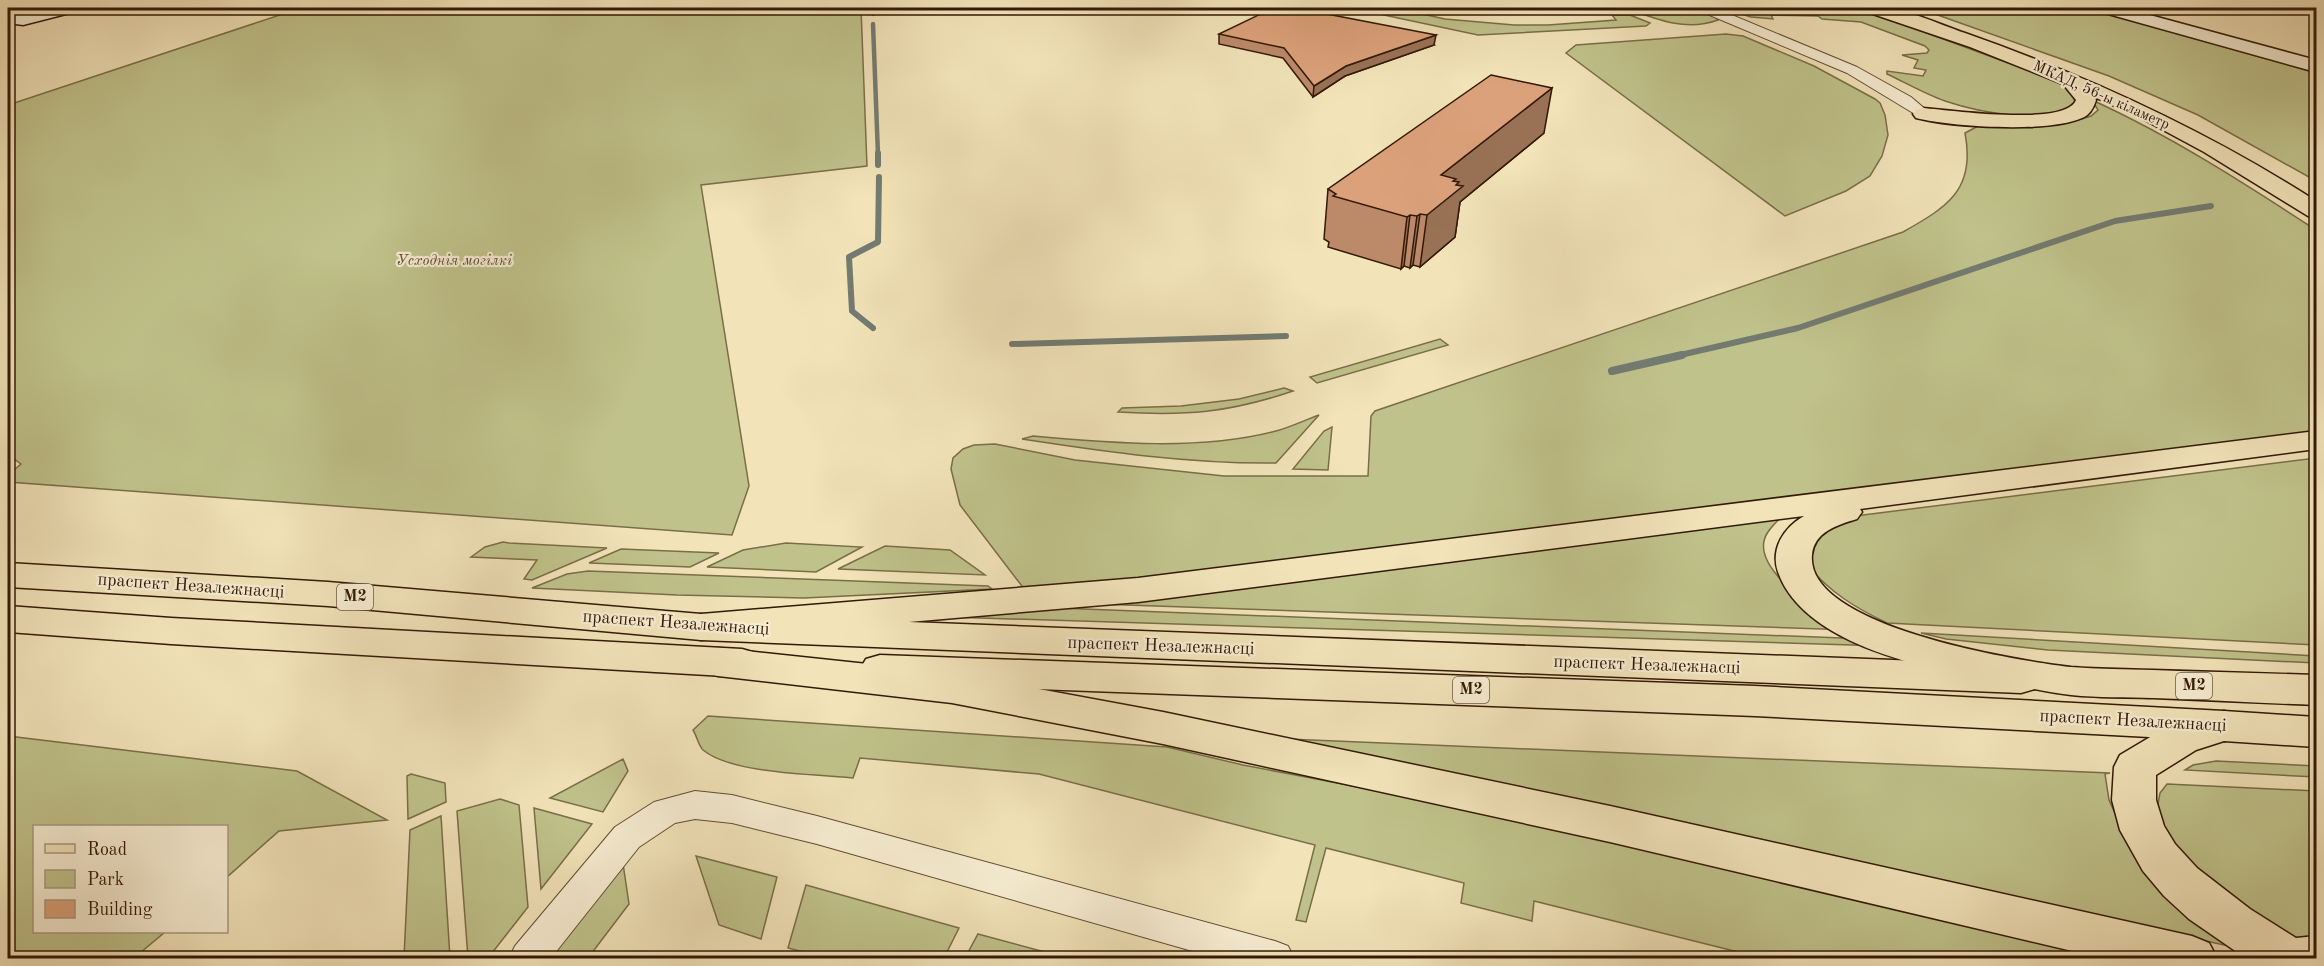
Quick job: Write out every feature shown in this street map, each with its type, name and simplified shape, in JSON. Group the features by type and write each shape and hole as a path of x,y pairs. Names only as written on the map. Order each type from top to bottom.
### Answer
{"main road":[{"name":"МКАД, 56-ы кіламетр","path":"1873,8 2071,81 2146,114 2247,167 2316,211"},
{"name":"МКАД, 56-ы кіламетр","path":"1900,8 2055,62 2162,105 2209,128 2316,190"},
{"path":"1923,114 2014,119 2061,117 2077,113 2084,107 2086,100 2071,81"},
{"path":"709,645 2316,440"},
{"path":"2071,681 1943,658 1874,636 1837,616 1814,600 1800,582 1793,562 1795,544 1805,530 1832,514 2316,449"},
{"name":"праспект Незалежнасці","path":"8,575 328,594 709,645 2316,732"},
{"name":"праспект Незалежнасці","path":"8,619 171,631 2071,681 2316,690"},
{"path":"709,645 1162,728 1610,824 2192,958"},
{"path":"2224,726 2182,738 2135,767 2132,784 2133,804 2144,831 2164,864 2191,893 2231,925 2287,958"},
{"path":"2300,958 2316,958"}],"street":[{"path":"8,18 23,20 68,8"},
{"path":"1705,8 1852,70 1906,100 1923,114"},
{"path":"2107,8 2316,66"},
{"path":"528,958 627,837 666,812 695,805 732,809 817,830 1275,958"}],"green space":[{"name":"Усходнія могілкі","path":"301,8 861,8 867,166 701,185 749,486 732,535 8,482 8,475 21,464 8,458 8,105"},
{"path":"1351,8 1395,8 1445,19 1514,25 1616,20 1612,15 1630,15 1650,23 1646,26 1478,35"},
{"path":"1626,8 1689,8 1702,10 1718,20 1694,25 1671,23"},
{"path":"1722,8 1859,8 2049,78 2069,90 2075,102 2063,110 2030,116 1993,113 1959,105 1930,95 1887,74 1887,71 1923,76 1926,70 1914,68 1918,60 1902,55 1927,53 1929,50 1925,46 1861,22 1822,19 1818,16 1771,15 1773,19 1751,17"},
{"path":"1918,8 2087,8 2316,73 2316,181 2198,115 2109,76"},
{"path":"1726,34 1743,36 1814,66 1880,103 1885,115 1888,135 1882,156 1870,176 1846,191 1785,216 1566,53 1576,45"},
{"path":"2092,100 2179,145 2316,230 2316,433 1028,594 960,505 951,469 953,458 963,449 974,445 995,444 1075,460 1224,476 1368,476 1371,416 1375,411 1903,232 1945,205 1962,183 1967,153 1965,133 1982,124 2078,120 2091,116 2098,110"},
{"path":"1440,339 1448,345 1317,383 1310,377"},
{"path":"1284,388 1293,391 1248,404 1207,411 1165,414 1118,412 1122,408 1181,406 1239,399"},
{"path":"1319,415 1276,463 1180,459 1117,453 1022,439 1033,436 1155,444 1217,441 1276,431"},
{"path":"1332,427 1328,470 1293,469 1324,431"},
{"path":"2316,458 2316,645 1887,623 1844,598 1825,584 1807,565 1818,535 1855,516"},
{"path":"1780,518 1768,531 1764,541 1765,554 1771,567 1795,593 1849,630 1039,602"},
{"path":"503,542 607,548 532,580 524,579 537,560 471,557 485,547"},
{"path":"786,543 862,547 816,572 707,567 743,550"},
{"path":"885,546 950,550 985,575 838,569"},
{"path":"621,549 719,553 690,567 589,563"},
{"path":"588,571 988,586 992,589 804,598 532,588 567,574"},
{"path":"1032,607 1868,639 1885,646 917,616"},
{"path":"1921,633 2316,656 2316,663 2048,650 1946,639"},
{"path":"708,716 1167,747 1872,900 2119,958 1762,958 1534,901 1532,921 1461,903 1464,883 1326,848 1306,922 1296,920 1315,845 1039,774 860,758 853,778 796,774 733,764 716,758 700,746 693,730"},
{"path":"8,736 297,771 387,820 279,831 228,876 228,825 33,825 33,933 164,933 134,958 8,958"},
{"path":"1238,737 2110,773 2105,774 2109,800 2122,829 2234,947"},
{"path":"623,759 628,771 603,812 550,798"},
{"path":"2216,761 2316,766 2316,777 2185,770 2193,765"},
{"path":"411,774 445,783 446,802 408,819 407,776"},
{"path":"2167,784 2316,791 2316,952 2244,919 2168,840 2157,809 2160,793"},
{"path":"500,799 519,805 528,907 488,958 468,958 457,811"},
{"path":"534,808 592,824 541,889"},
{"path":"441,816 450,958 404,958 410,830"},
{"path":"696,856 777,877 761,939 719,925"},
{"path":"622,857 629,904 588,958 545,958"},
{"path":"806,885 959,928 944,958 827,958 788,948"},
{"path":"978,934 1067,958 965,958"}],"building":[{"path":"1273,8 1322,8 1327,14 1436,35 1346,66 1314,86 1284,48 1219,34"},
{"path":"1491,75 1552,88 1441,175 1456,179 1453,181 1459,182 1456,185 1463,186 1427,215 1407,217 1333,196 1336,194 1328,189"}],"waterway":[{"path":"873,8 873,14"},
{"path":"873,24 878,155"},
{"path":"878,155 878,165"},
{"path":"873,328 852,311 849,257 878,242 879,177"},
{"path":"1676,356 1798,328 2115,221 2211,206"},
{"path":"1012,344 1286,336"},
{"path":"1612,371 1682,355"}]}
